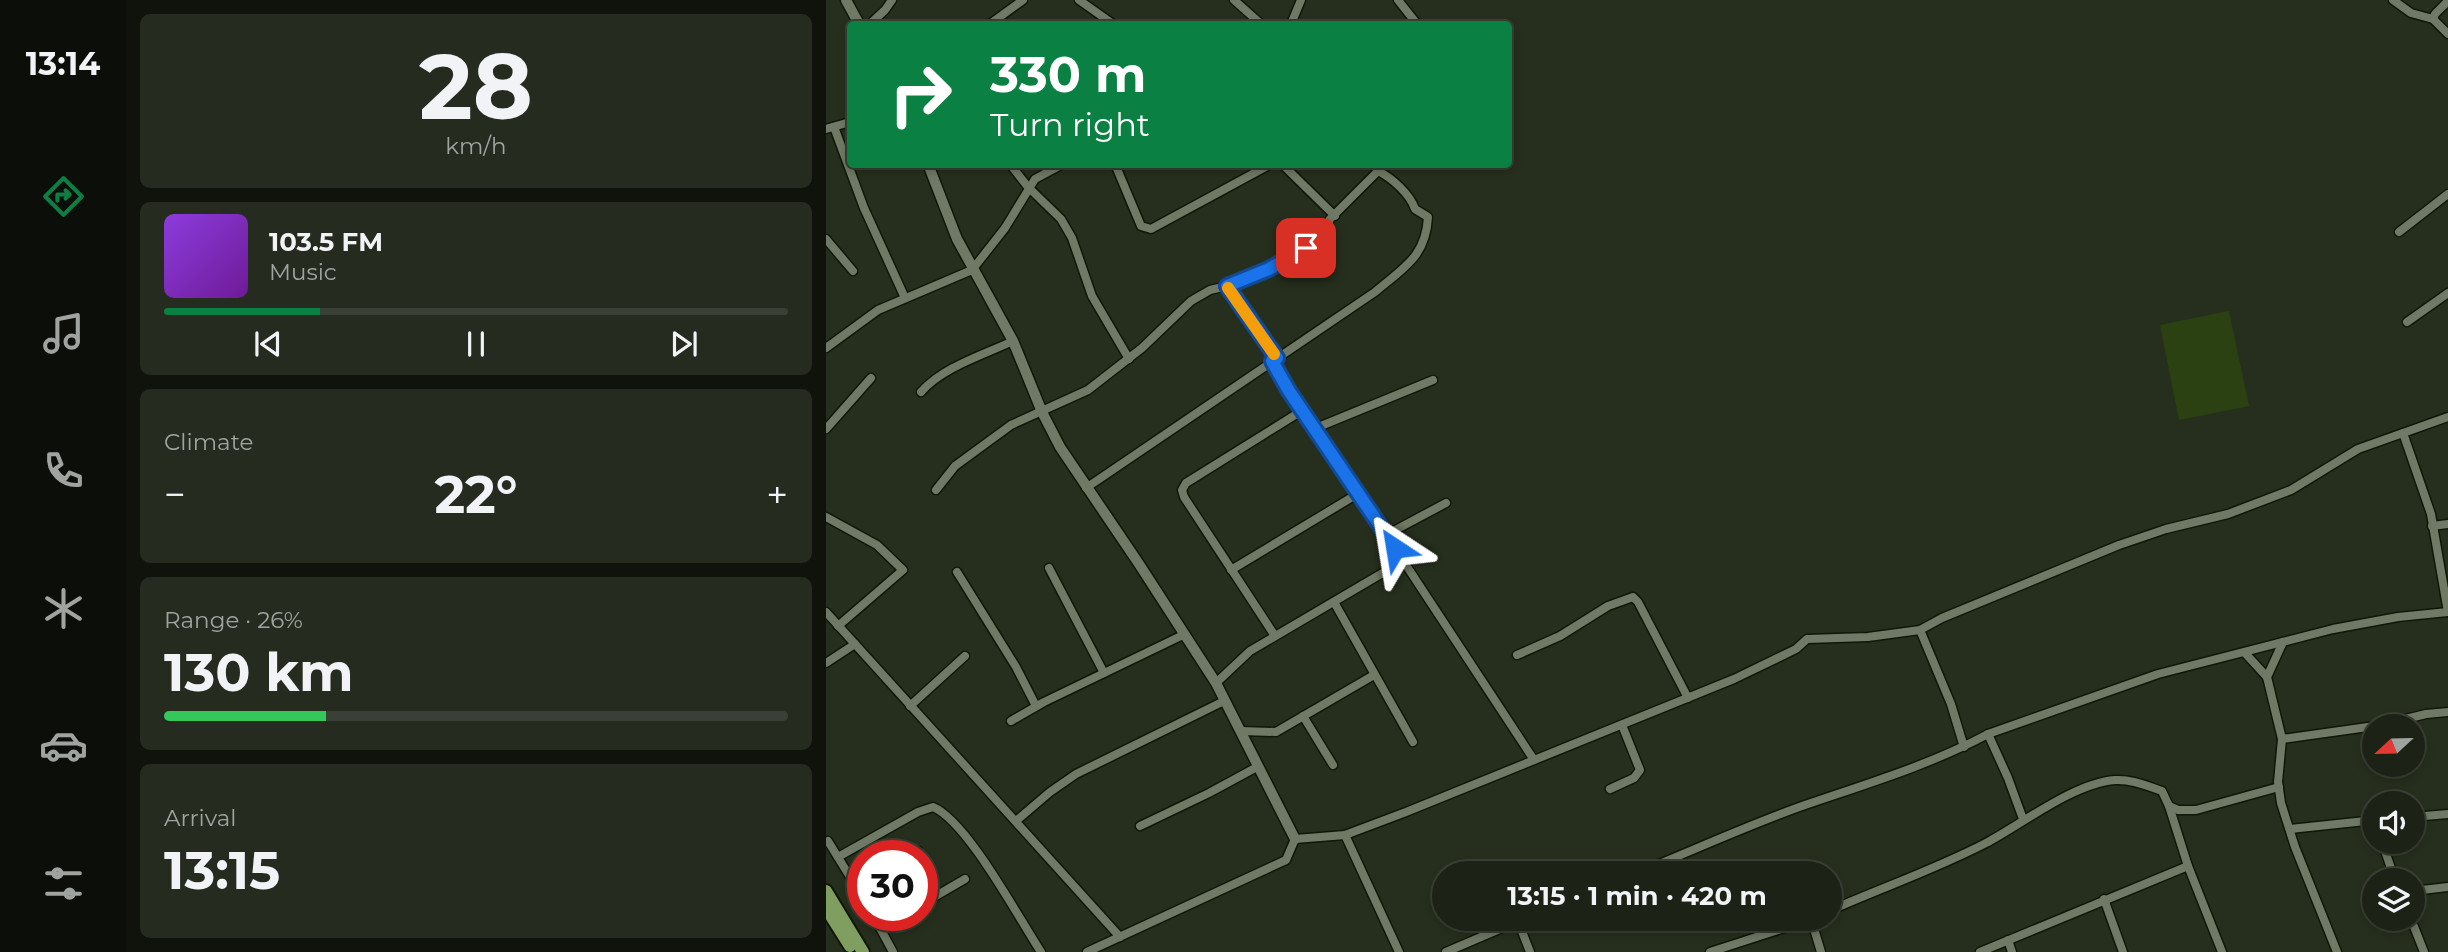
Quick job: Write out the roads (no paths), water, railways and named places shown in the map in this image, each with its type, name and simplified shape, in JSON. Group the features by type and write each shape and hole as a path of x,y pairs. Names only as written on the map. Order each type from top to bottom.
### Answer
{"highway":[{"path":"826,891 863,952"},
{"path":"826,908 854,952"}],"street":[{"path":"846,0 857,21"},
{"path":"873,21 892,0"},
{"path":"994,21 1023,0"},
{"path":"1079,0 1109,21"},
{"path":"1234,0 1258,21"},
{"path":"1295,21 1301,0"},
{"path":"1398,0 1416,21"},
{"path":"2393,0 2411,13 2433,19 2448,34"},
{"path":"2433,19 2448,1"},
{"path":"847,123 830,128 905,298"},
{"path":"930,168 972,270 1013,341 1042,412 1060,447 1216,683 1295,839"},
{"path":"1013,168 1060,219 1072,238 1092,296 1129,359"},
{"path":"826,348 878,310 972,270 1005,228 1028,187 1035,179 1056,168"},
{"path":"1117,168 1141,226 1152,229 1264,168"},
{"path":"1286,168 1335,216"},
{"path":"1290,172 1294,168"},
{"path":"936,490 955,466 1011,425 1088,390 1129,359 1191,300 1210,290 1269,269 1323,236 1330,219 1378,170 1412,201 1415,209 1428,217 1427,237 1412,262 1375,292 1086,488"},
{"path":"2399,232 2448,194"},
{"path":"826,239 853,271"},
{"path":"1227,286 1275,359 1303,410 1534,760"},
{"path":"2407,321 2448,293"},
{"path":"921,392 930,382 945,373 1013,341"},
{"path":"826,429 871,378"},
{"path":"1316,428 1433,380"},
{"path":"1275,636 1182,490 1186,483 1303,410"},
{"path":"1295,839 1345,835 1688,698 1776,660 1796,649 1807,639 1868,637 1920,630 1941,618 2119,545 2166,529 2228,514 2291,489 2347,455 2448,417"},
{"path":"1667,861 1802,806 1879,781 1964,747 1988,734 2158,674 2372,622 2448,612 2429,504 2403,433"},
{"path":"1231,570 1359,493"},
{"path":"1386,535 1446,503"},
{"path":"826,517 877,545 903,570 838,626"},
{"path":"2432,526 2448,524"},
{"path":"1216,683 1250,651 1403,561"},
{"path":"1049,568 1104,673"},
{"path":"957,572 1016,667 1036,706"},
{"path":"1517,655 1560,636 1608,606 1633,597 1688,698"},
{"path":"1334,602 1413,742"},
{"path":"826,612 1120,937"},
{"path":"1920,630 1951,704 1964,747"},
{"path":"1011,721 1036,706 1184,635"},
{"path":"2267,677 2283,642"},
{"path":"826,663 855,644"},
{"path":"2245,653 2267,677 2282,739 2279,787 2290,829 2337,952"},
{"path":"910,706 965,656"},
{"path":"1241,731 1276,732 1374,676"},
{"path":"1016,821 1076,774 1224,701"},
{"path":"2426,714 2448,712"},
{"path":"1303,716 1333,765"},
{"path":"1610,789 1633,778 1640,770 1622,725"},
{"path":"2282,739 2362,728"},
{"path":"1988,734 2023,819"},
{"path":"1140,826 1209,793 1257,766"},
{"path":"1842,905 1987,842 2023,819 2091,786 2115,780 2135,781 2162,791 2222,952"},
{"path":"2169,807 2196,810 2279,787"},
{"path":"838,857 918,812 933,807 943,811 981,857 1041,952"},
{"path":"2425,816 2448,814"},
{"path":"2290,829 2362,821"},
{"path":"1345,835 1399,952"},
{"path":"1087,952 1286,860 1295,839"},
{"path":"828,841 847,869"},
{"path":"1980,952 2188,866"},
{"path":"938,895 965,879"},
{"path":"826,881 870,952"},
{"path":"2425,890 2448,887"},
{"path":"2104,899 2123,952"},
{"path":"882,931 894,952"},
{"path":"1446,952 1495,931"},
{"path":"1523,931 1530,952"},
{"path":"1710,952 1775,931"},
{"path":"1815,931 1821,952"},
{"path":"2416,931 2424,952"},
{"path":"2008,940 2012,952"}]}
